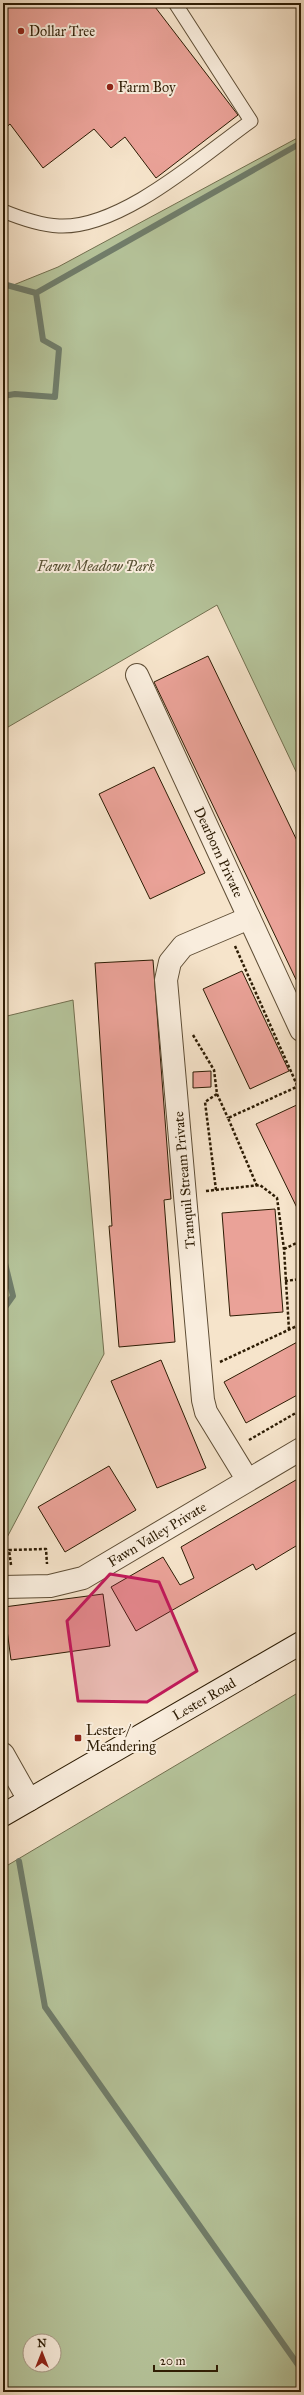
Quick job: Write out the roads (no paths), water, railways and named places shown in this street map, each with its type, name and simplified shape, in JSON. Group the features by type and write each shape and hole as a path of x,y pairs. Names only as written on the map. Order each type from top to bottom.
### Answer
{"street":[{"name":"Dearborn Private","path":"137,675 301,1030"},
{"name":"Tranquil Stream Private","path":"247,1480 206,1412 200,1371 166,980 170,962 183,946 249,918"},
{"name":"Fawn Valley Private","path":"5,1577 50,1586 83,1578 301,1449"},
{"name":"Lester Road","path":"3,1815 301,1643"},
{"path":"3,1754 29,1800"}],"lane":[{"path":"3,211 21,218 59,226 100,220 135,205 251,121 175,3"}],"waterway":[{"path":"36,293 301,143"},
{"path":"3,284 36,293 43,340 59,349 55,397 15,394 3,396"},
{"path":"3,1255 13,1296 3,1310"},
{"path":"19,1861 45,2007 301,2369"}],"place":[{"name":"Dollar Tree","path":"21,31"},
{"name":"Farm Boy","path":"110,87"},
{"name":"Lester / Meandering","path":"78,1738"}],"park label":[{"name":"Fawn Meadow Park","path":"96,566"}]}
